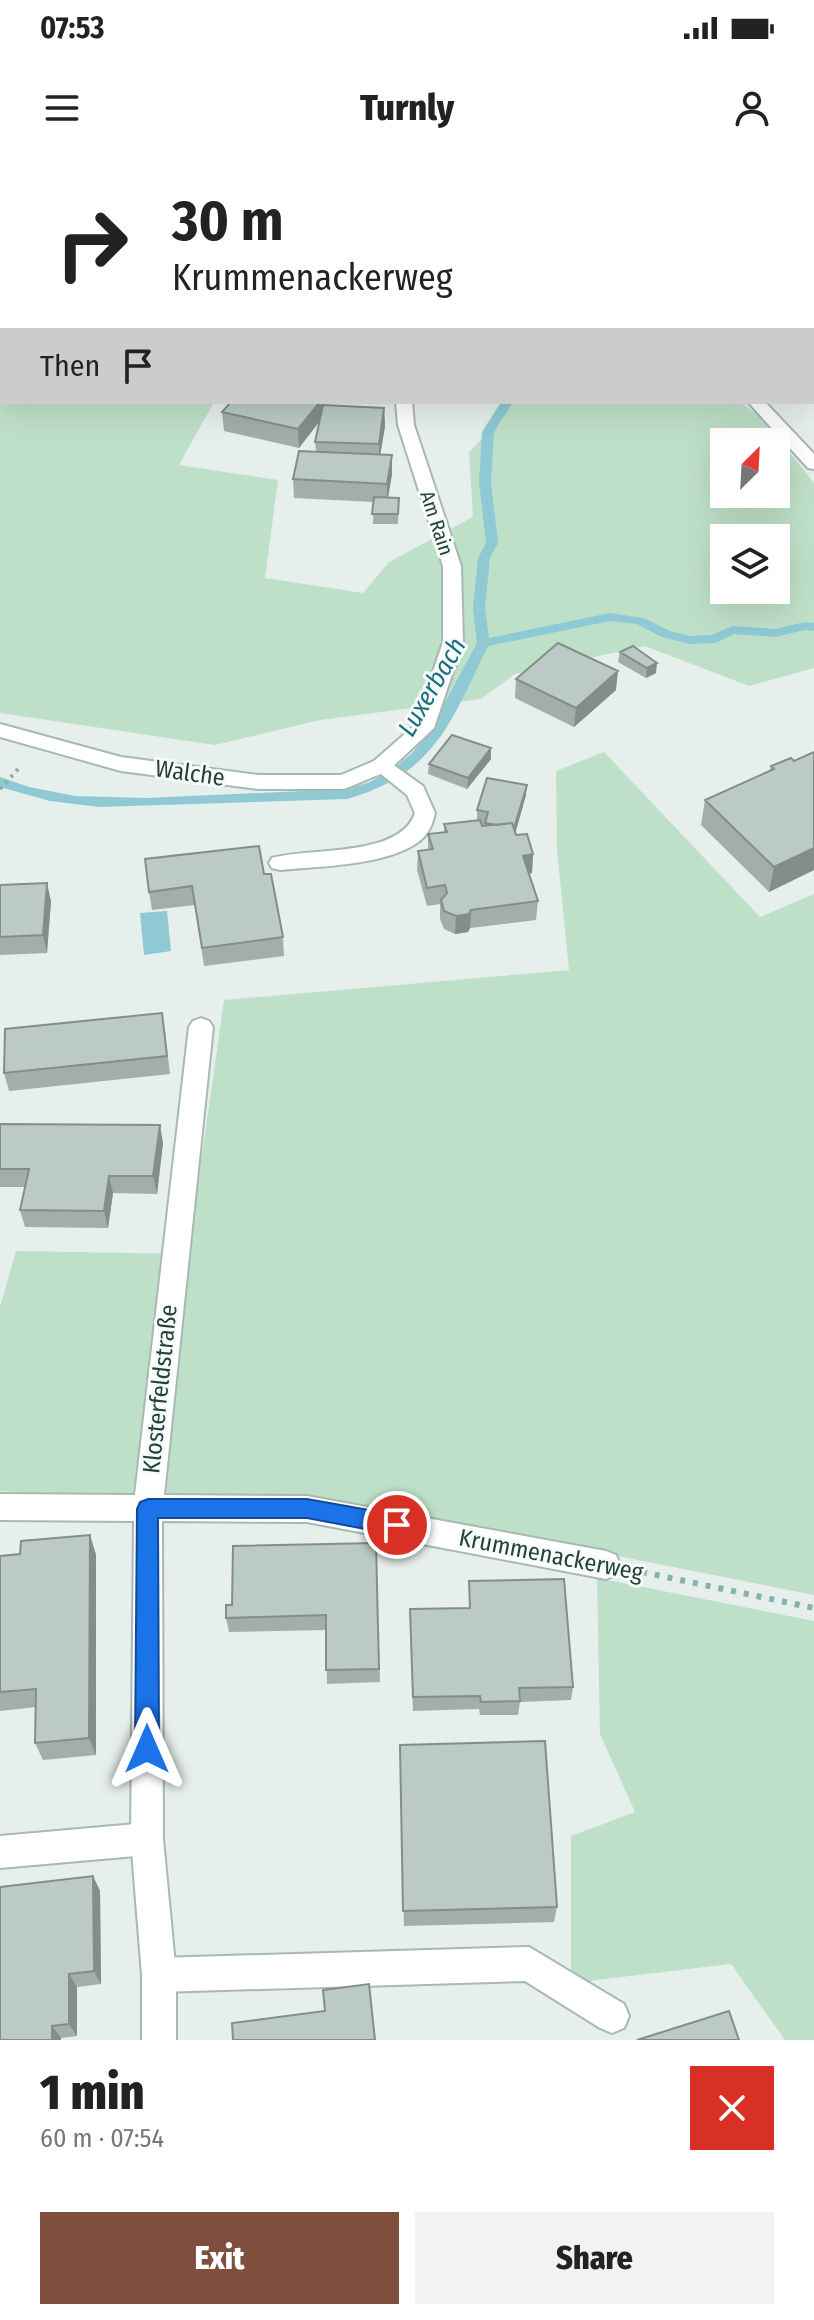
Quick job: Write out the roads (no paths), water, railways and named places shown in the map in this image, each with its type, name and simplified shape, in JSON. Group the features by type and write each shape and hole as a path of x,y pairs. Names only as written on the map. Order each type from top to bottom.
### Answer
{"street":[{"name":"Am Rain","path":"381,766 424,728 453,642 452,566 406,425 404,404"},
{"path":"758,404 814,464"},
{"name":"Walche","path":"0,730 121,764 258,782 344,782 381,766"},
{"path":"280,863 398,843 419,829 425,813 416,791 381,766"},
{"name":"Klosterfeldstraße","path":"159,2040 159,1975 147,1839 148,1509 201,1027"},
{"name":"Krummenackerweg","path":"0,1507 307,1509 606,1565"},
{"path":"0,1852 147,1839"},
{"path":"159,1975 529,1964 612,2016"}],"water":[{"path":"167,911 171,951 144,955 140,913"}],"waterway":[{"path":"483,643 479,608 484,558 492,543 485,482 488,432 506,404"},
{"name":"Luxerbach","path":"483,643 610,617 640,621 666,634 690,640 715,639 732,630 775,633 814,627"},
{"name":"Luxerbach","path":"0,782 50,797 99,802 347,794 398,773 417,756 447,716 483,643"}]}
